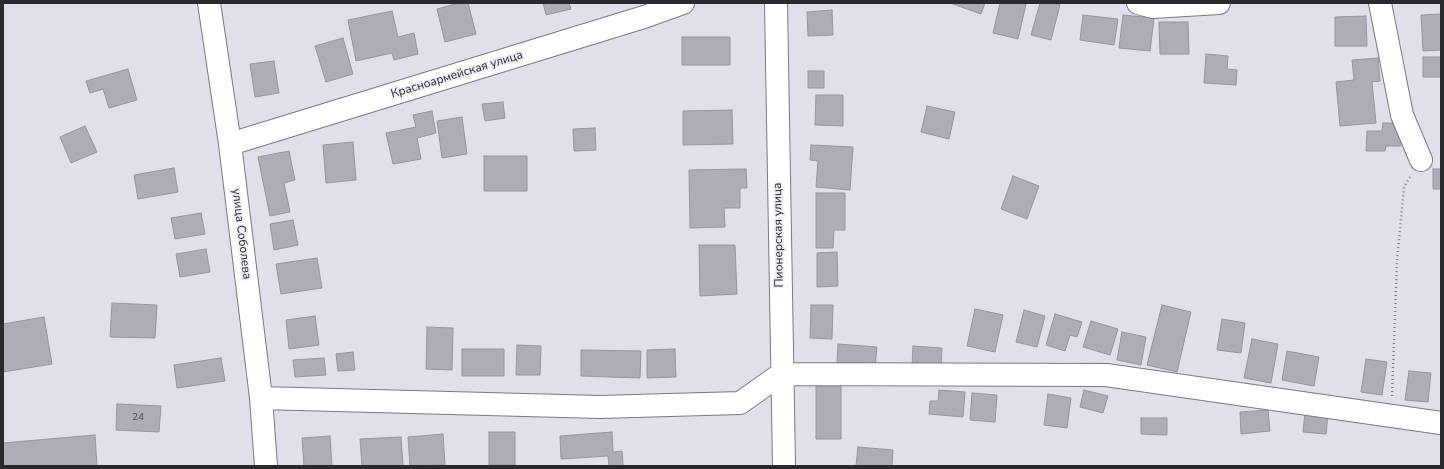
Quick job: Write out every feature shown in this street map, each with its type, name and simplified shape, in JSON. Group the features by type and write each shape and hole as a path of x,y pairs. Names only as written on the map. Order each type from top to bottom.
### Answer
{"street":[{"name":"улица Соболева","path":"209,3 230,144 261,398 266,466"},
{"name":"Красноармейская улица","path":"230,144 644,17 682,3"},
{"name":"Пионерская улица","path":"776,3 781,374 784,466"},
{"path":"1138,3 1153,6 1219,3"},
{"path":"1380,3 1402,115 1421,160"},
{"path":"261,398 600,407 740,403 781,374 1106,375 1441,423"}],"path":[{"path":"1392,416 1397,261 1404,188 1421,160"}],"building":[{"path":"459,3 468,3 476,34 445,42 437,9"},
{"path":"543,3 569,3 571,9 546,15"},
{"path":"950,3 985,3 981,14"},
{"path":"1000,3 1026,4 1018,39 993,33"},
{"path":"1040,3 1053,3 1060,5 1051,40 1031,35"},
{"path":"832,10 833,35 808,36 807,12"},
{"path":"392,11 398,37 414,33 418,54 394,60 392,53 356,61 348,20"},
{"path":"1441,14 1441,50 1423,51 1421,15"},
{"path":"1083,15 1118,19 1114,45 1080,40"},
{"path":"1123,15 1154,18 1150,51 1119,48"},
{"path":"1366,16 1367,46 1335,46 1335,17"},
{"path":"1159,22 1188,22 1189,54 1160,54"},
{"path":"682,37 730,37 730,65 682,65"},
{"path":"343,38 353,74 326,82 315,46"},
{"path":"1206,54 1228,56 1227,69 1237,70 1236,85 1204,83"},
{"path":"1423,57 1441,57 1441,77 1423,77"},
{"path":"1378,58 1380,81 1372,82 1376,123 1340,126 1336,82 1354,80 1352,60"},
{"path":"274,61 279,93 255,97 250,64"},
{"path":"128,69 137,100 109,108 103,89 90,93 86,81"},
{"path":"808,71 824,71 824,88 808,88"},
{"path":"816,95 843,95 843,126 815,125"},
{"path":"503,102 505,118 485,121 482,104"},
{"path":"927,106 955,112 949,139 921,132"},
{"path":"732,110 733,144 683,145 683,111"},
{"path":"432,111 436,133 417,138 421,159 393,164 386,133 416,127 413,115"},
{"path":"462,117 467,154 442,158 437,121"},
{"path":"1383,123 1402,123 1401,146 1386,146 1385,151 1366,151 1367,131 1382,131"},
{"path":"85,126 97,152 71,163 60,137"},
{"path":"595,128 596,150 574,151 573,129"},
{"path":"353,142 356,180 326,183 323,145"},
{"path":"811,145 853,147 850,190 816,187 818,161 810,160"},
{"path":"289,151 295,180 284,183 290,212 270,216 258,157"},
{"path":"484,156 527,156 527,191 484,191"},
{"path":"174,168 178,192 138,199 134,175"},
{"path":"746,169 747,188 740,188 740,208 724,208 725,227 690,228 689,170"},
{"path":"1433,169 1441,169 1441,189 1433,189"},
{"path":"1013,176 1039,186 1027,219 1001,209"},
{"path":"816,193 845,193 845,230 834,230 833,248 816,248"},
{"path":"201,213 205,234 175,239 171,218"},
{"path":"293,220 298,245 274,250 270,224"},
{"path":"699,245 735,245 737,294 700,296"},
{"path":"206,249 210,272 180,277 176,254"},
{"path":"837,252 838,286 817,287 817,253"},
{"path":"317,258 322,288 281,294 276,264"},
{"path":"112,303 157,305 155,338 110,337"},
{"path":"811,305 833,305 832,339 810,338"},
{"path":"1162,305 1191,312 1177,372 1147,365"},
{"path":"975,309 1003,315 995,352 967,346"},
{"path":"1024,310 1045,316 1037,347 1016,342"},
{"path":"1055,314 1082,322 1077,337 1070,335 1065,351 1046,345"},
{"path":"315,316 319,345 289,349 286,320"},
{"path":"44,317 52,364 3,372 3,324"},
{"path":"1222,319 1245,323 1241,353 1217,350"},
{"path":"1091,321 1118,329 1110,355 1083,347"},
{"path":"427,327 453,328 452,370 426,369"},
{"path":"1122,332 1146,337 1141,365 1117,360"},
{"path":"1252,339 1278,344 1271,383 1244,378"},
{"path":"838,344 877,347 875,367 837,364"},
{"path":"517,345 541,346 540,375 516,375"},
{"path":"913,346 942,348 941,368 912,366"},
{"path":"462,349 504,349 504,376 462,376"},
{"path":"675,349 676,377 647,378 647,350"},
{"path":"581,350 641,351 640,378 581,376"},
{"path":"1287,351 1319,357 1314,386 1282,380"},
{"path":"353,352 355,370 338,371 336,354"},
{"path":"221,358 225,381 177,388 174,365"},
{"path":"324,358 326,375 295,377 293,360"},
{"path":"1366,359 1387,362 1382,395 1361,392"},
{"path":"1409,371 1431,373 1428,402 1405,400"},
{"path":"816,384 841,385 841,439 816,439"},
{"path":"939,390 965,392 963,417 929,414 930,401 938,401"},
{"path":"1084,390 1108,396 1103,413 1080,407"},
{"path":"972,393 997,395 995,422 970,420"},
{"path":"1048,394 1071,398 1067,428 1044,425"},
{"path":"117,404 161,406 159,432 116,430"},
{"path":"1268,410 1270,431 1241,434 1240,412"},
{"path":"1305,412 1328,414 1326,434 1303,432"},
{"path":"1141,418 1167,418 1167,435 1141,434"},
{"path":"489,432 515,432 515,465 489,465"},
{"path":"612,432 613,452 622,451 623,466 609,466 608,456 561,459 560,436"},
{"path":"443,434 445,465 410,466 408,437"},
{"path":"95,435 97,466 3,466 3,443"},
{"path":"330,436 332,466 304,466 302,438"},
{"path":"401,437 403,466 362,466 360,439"},
{"path":"858,447 893,450 892,466 856,466"}]}
